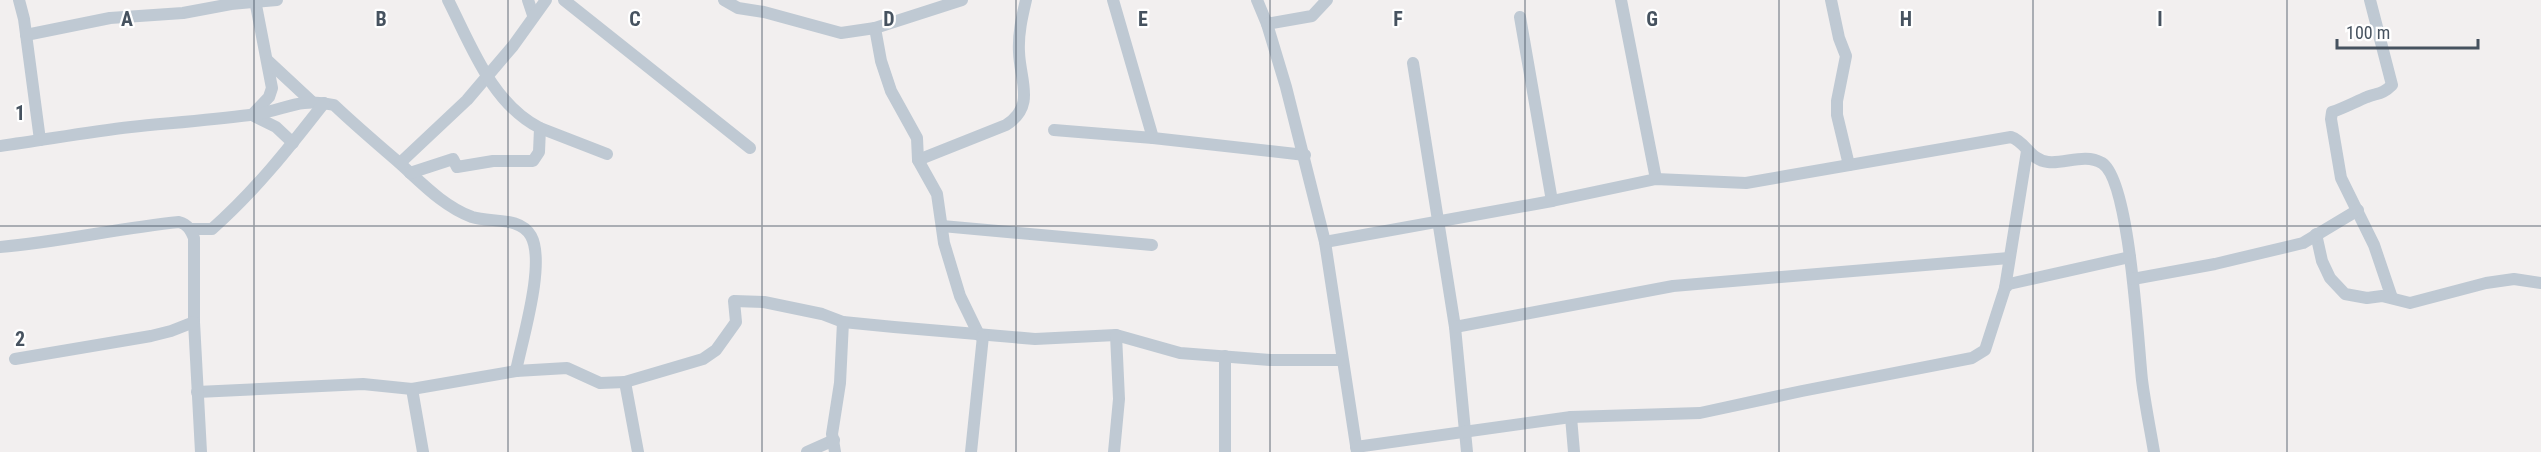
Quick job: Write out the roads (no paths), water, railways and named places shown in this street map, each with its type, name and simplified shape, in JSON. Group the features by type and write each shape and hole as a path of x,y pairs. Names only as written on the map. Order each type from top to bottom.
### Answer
{"street":[{"path":"19,0 40,140"},
{"path":"26,35 110,18 183,12 277,0"},
{"path":"448,0 487,78 525,121 607,154"},
{"path":"528,0 533,15"},
{"path":"399,163 467,100 487,78 546,0"},
{"path":"564,0 750,148"},
{"path":"724,0 738,8 764,12 841,33 875,28 962,0"},
{"path":"918,160 1006,125 1018,118 1024,98 1019,51 1026,0"},
{"path":"1113,0 1153,138"},
{"path":"1257,0 1267,24 1305,155 1325,242 1356,449 1464,431 1571,417 1700,413 1972,358 1985,350 2005,288 2027,152"},
{"path":"1267,24 1312,16 1327,0"},
{"path":"1621,0 1656,179"},
{"path":"1831,0 1839,38 1846,56 1837,101 1837,115 1850,165"},
{"path":"2370,0 2392,85 2384,93 2331,112 2331,119 2341,178 2374,245 2392,298"},
{"path":"252,115 269,97 272,88 255,1"},
{"path":"1520,17 1552,201"},
{"path":"875,28 881,61 891,91 917,138 918,160 937,195 944,243 960,296 981,335 971,452"},
{"path":"267,60 311,101"},
{"path":"1413,63 1455,327 1467,452"},
{"path":"0,146 129,127 252,115 278,110 299,102 311,101 334,105 438,198 472,217 515,224 524,228 531,237 536,263 523,344 516,371"},
{"path":"190,229 212,229 242,202 324,103"},
{"path":"252,115 276,127 293,143"},
{"path":"410,173 453,159 458,167 493,161 534,161 539,152 540,128"},
{"path":"1054,130 1153,138 1305,155"},
{"path":"1325,242 1552,201 1656,179 1746,183 2002,137 2016,139 2027,152 2046,162 2092,159 2103,163 2108,168 2119,197 2130,257 2142,380 2154,452"},
{"path":"2133,279 2215,264 2302,243 2358,210"},
{"path":"0,247 42,244 86,234 171,223 184,223 190,229 194,238 194,322 201,452"},
{"path":"942,226 1152,245"},
{"path":"2316,234 2322,261 2330,278 2345,294 2392,298 2410,303 2487,283 2514,279 2541,283"},
{"path":"2005,288 2014,282 2130,257"},
{"path":"1455,327 1673,286 2009,258"},
{"path":"197,392 363,384 412,389 516,371 567,368 600,382 625,382 703,359 716,350 736,322 734,301 764,302 822,314 843,322 1035,339 1116,335 1180,353 1342,360"},
{"path":"15,359 171,332 194,322"},
{"path":"807,452 835,446 834,415 840,383 843,322"},
{"path":"1114,452 1119,399 1116,335"},
{"path":"1225,356 1225,452"},
{"path":"625,382 638,452"},
{"path":"412,389 423,452"},
{"path":"1571,417 1574,452"}]}
